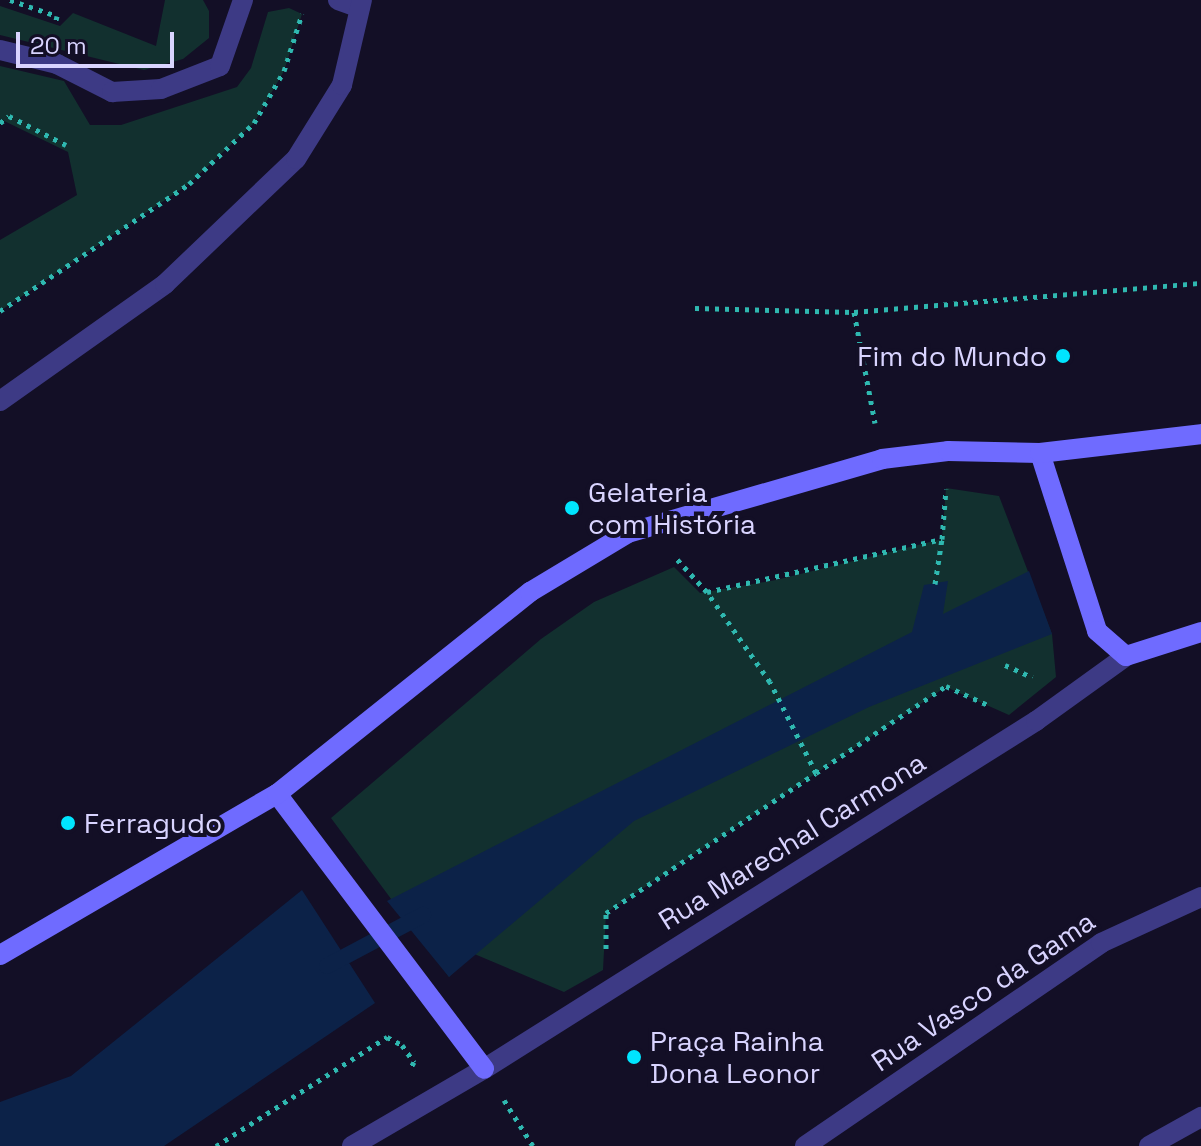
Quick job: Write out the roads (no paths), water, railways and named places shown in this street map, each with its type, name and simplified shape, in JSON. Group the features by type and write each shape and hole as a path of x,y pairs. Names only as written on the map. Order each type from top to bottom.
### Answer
{"street":[{"path":"0,50 57,64 112,92 161,89 220,66 243,0"},
{"path":"0,401 165,284 296,159 342,85 361,4 338,0"},
{"path":"0,955 277,794 530,592 628,533 882,459 948,451 1040,453 1201,434"},
{"path":"1040,453 1097,631 1126,656"},
{"name":"Rua Marechal Carmona","path":"352,1146 484,1069 1036,721 1126,656 1201,632"},
{"path":"277,794 484,1069"},
{"name":"Rua Vasco da Gama","path":"805,1146 1101,943 1201,897"},
{"path":"1149,1146 1201,1117"}],"water":[{"path":"1029,571 1052,634 869,707 634,821 449,977 387,901 912,632 924,585 948,581 943,614"},
{"path":"302,890 375,1003 164,1146 0,1146 0,1102 71,1076"}],"waterway":[{"path":"327,966 423,915"}],"place":[{"name":"Fim do Mundo","path":"1063,356"},
{"name":"Gelateria com História","path":"572,508"},
{"name":"Ferragudo","path":"68,823"},
{"name":"Praça Rainha Dona Leonor","path":"634,1057"}]}
